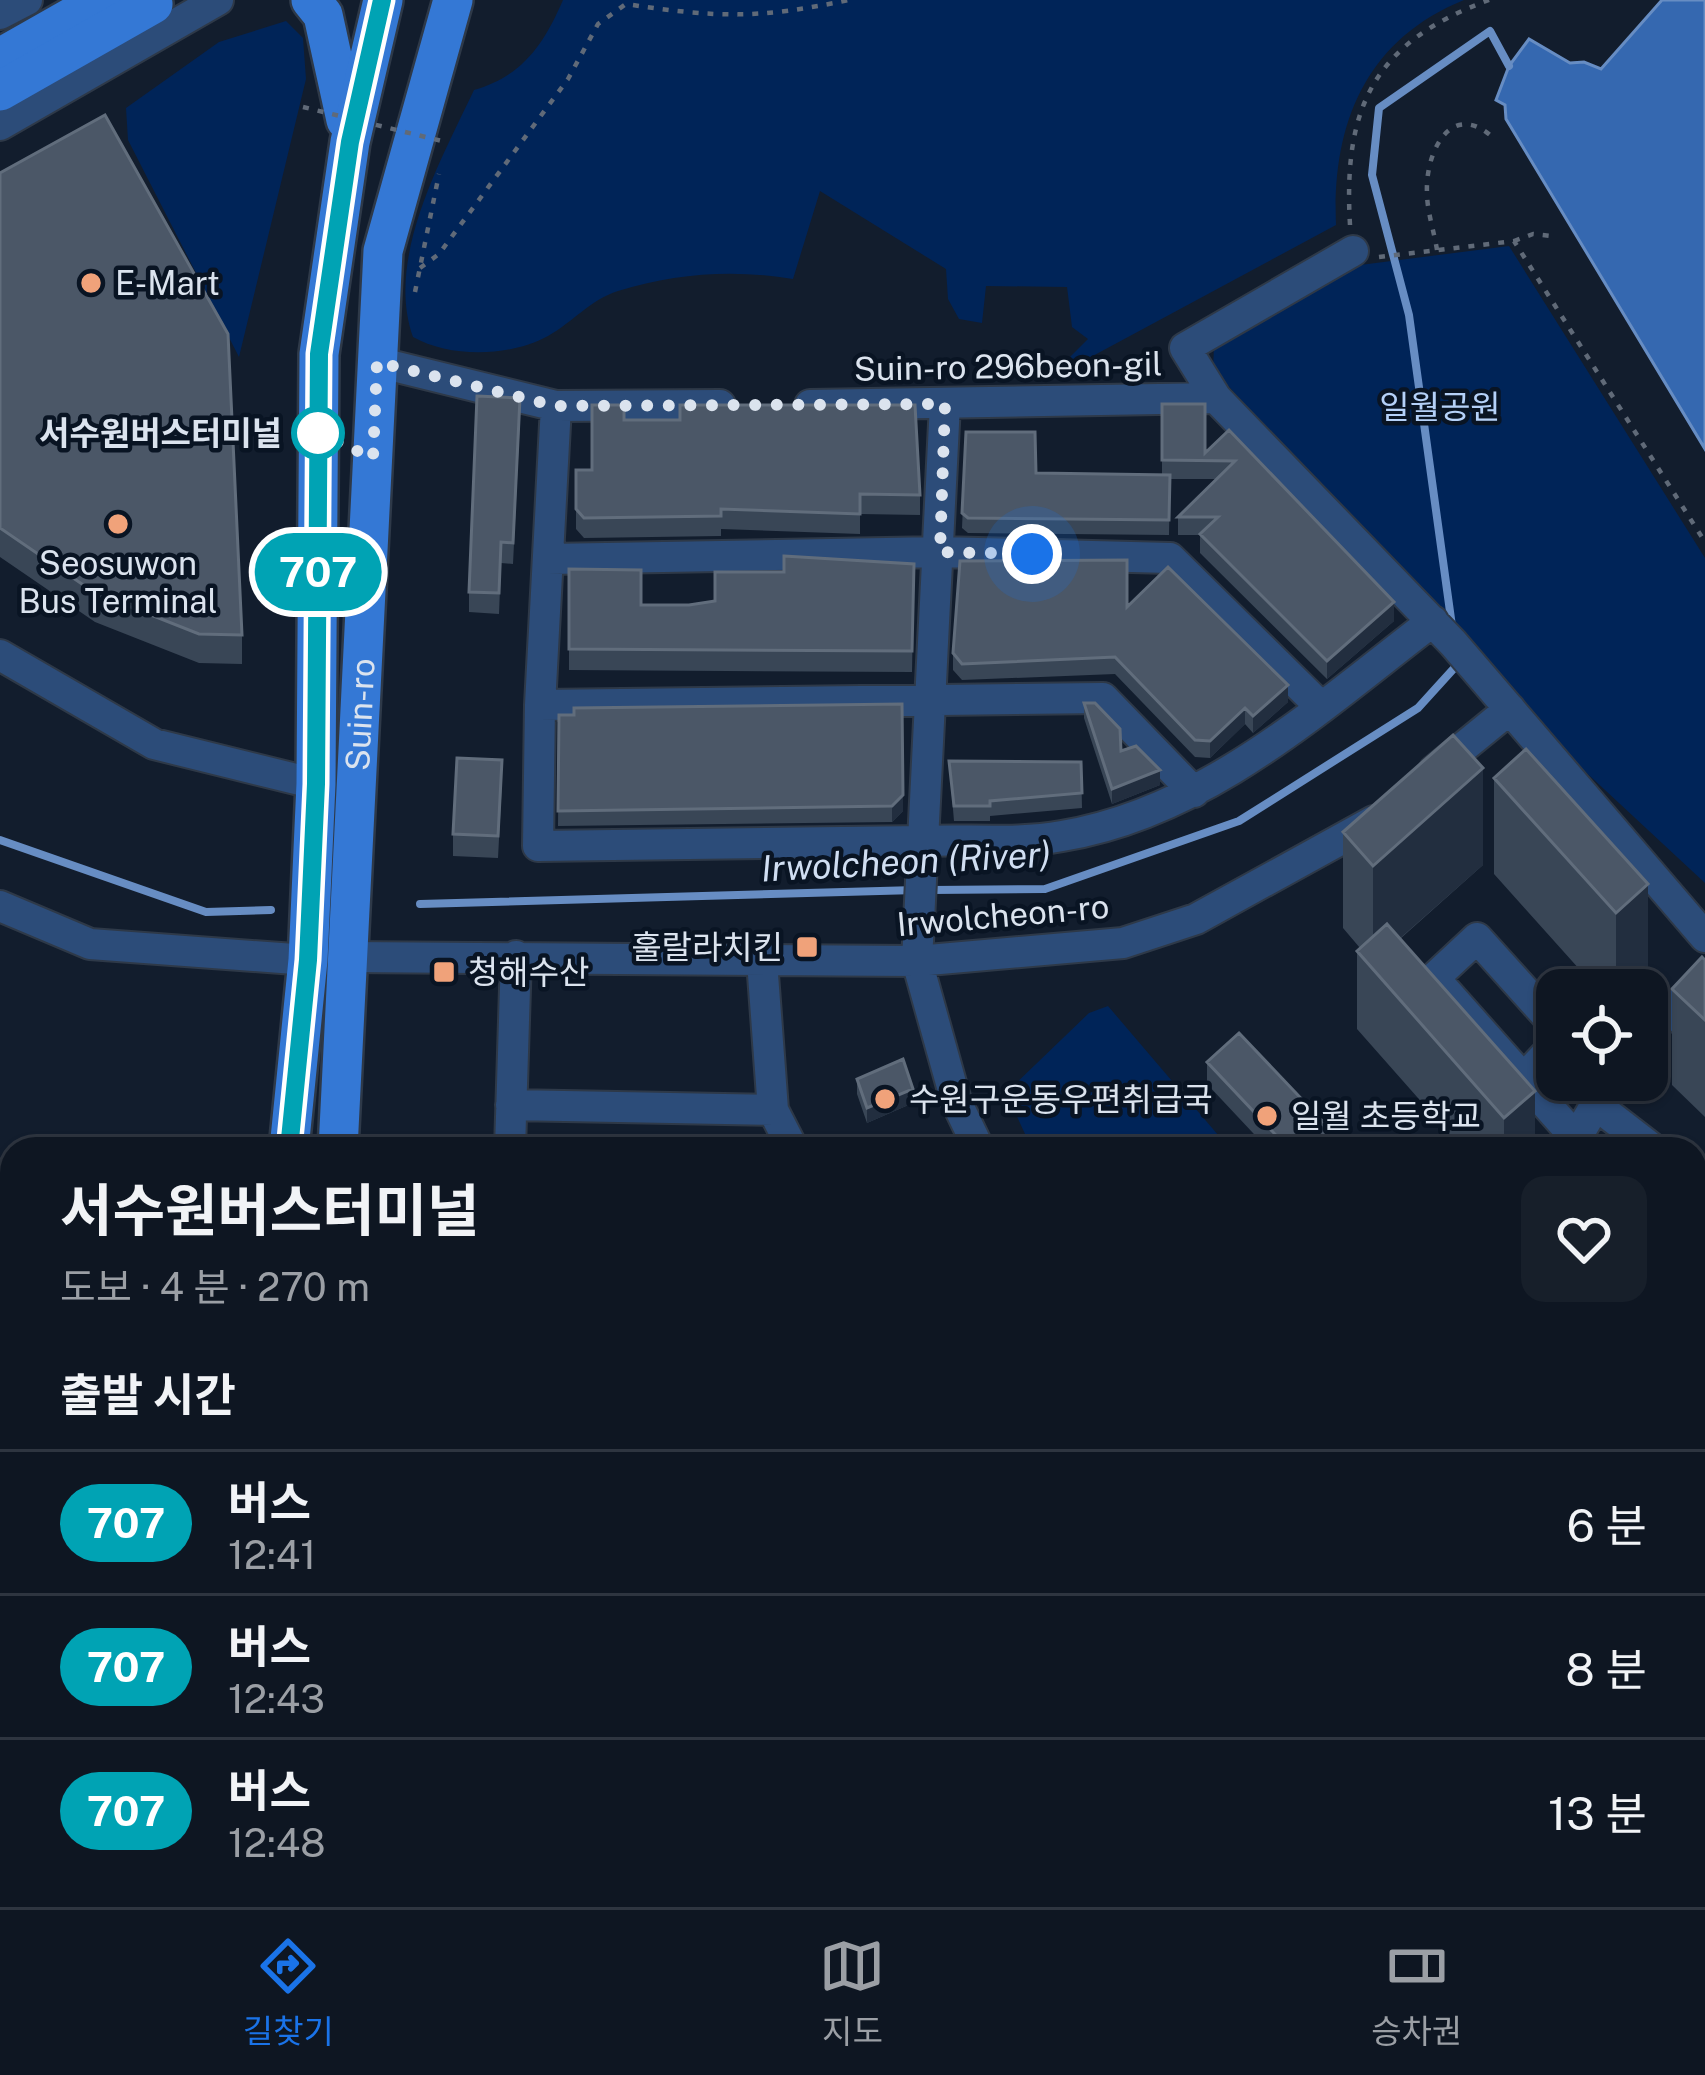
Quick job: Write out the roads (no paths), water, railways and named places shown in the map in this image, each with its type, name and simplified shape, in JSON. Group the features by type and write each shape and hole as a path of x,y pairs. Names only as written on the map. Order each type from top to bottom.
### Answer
{"main road":[{"path":"0,58 102,0"},
{"path":"311,0 328,35 350,142"},
{"name":"Suin-ro","path":"290,1137 308,960 316,784 319,354 350,142 382,0"},
{"name":"Suin-ro","path":"339,1137 383,251 453,0"},
{"path":"0,91 153,4"}],"street":[{"path":"0,14 27,0"},
{"path":"0,125 218,0"},
{"path":"1352,251 1184,348 1216,398 1443,632 1705,937"},
{"name":"Suin-ro 296beon-gil","path":"377,362 556,406 1216,398"},
{"path":"945,404 916,961 956,1101 973,1137"},
{"path":"556,406 540,705 538,846 1060,837 1175,804 1321,706 1443,632"},
{"path":"548,559 940,552 1170,558 1321,706"},
{"path":"0,655 154,744 316,784"},
{"path":"540,705 1103,698 1194,791"},
{"name":"Irwolcheon-ro","path":"348,957 916,961 1123,943 1196,919 1364,830 1510,709"},
{"path":"0,906 90,944 308,960"},
{"path":"1536,1004 1477,938 1434,979 1526,1076 1568,1137"},
{"path":"510,1137 516,956"},
{"path":"762,961 773,1110 787,1137"},
{"path":"1668,1014 1705,980"},
{"path":"1526,1076 1536,1065"},
{"path":"1577,1137 1598,1101"},
{"path":"1610,1101 1642,1137"},
{"path":"511,1105 773,1110"}],"waterway":[{"name":"Irwolcheon (River)","path":"1452,626 1409,315 1372,175 1379,108 1490,31 1509,66"},
{"name":"Irwolcheon (River)","path":"931,890 1045,889 1239,821 1418,708 1457,665"},
{"name":"Irwolcheon (River)","path":"0,840 206,912 271,910"},
{"name":"Irwolcheon (River)","path":"420,904 916,890"}],"place":[{"name":"E-Mart","path":"91,283"},
{"name":"서수원버스터미널","path":"318,433"},
{"name":"Seosuwon Bus Terminal","path":"118,524"},
{"name":"훌랄라치킨","path":"807,947"},
{"name":"청해수산","path":"444,972"},
{"name":"수원구운동우편취급국","path":"885,1099"},
{"name":"일월 초등학교","path":"1267,1116"}],"park label":[{"name":"일월공원","path":"1440,407"}]}
